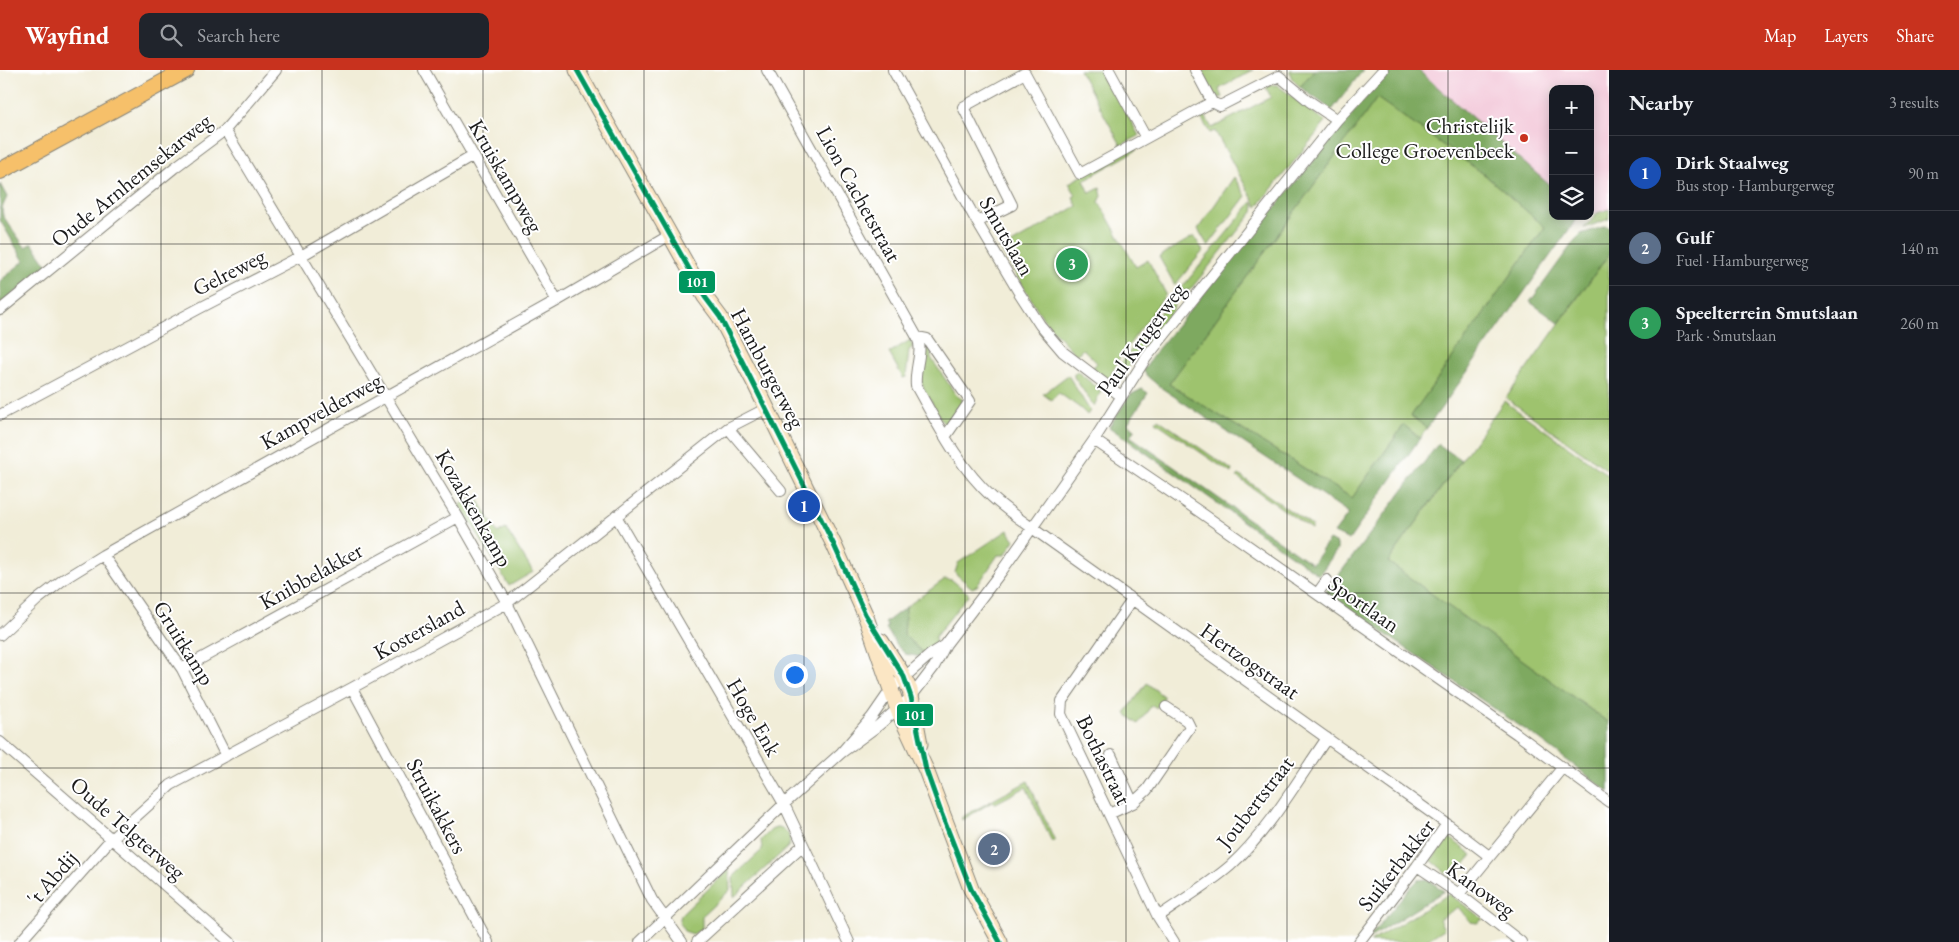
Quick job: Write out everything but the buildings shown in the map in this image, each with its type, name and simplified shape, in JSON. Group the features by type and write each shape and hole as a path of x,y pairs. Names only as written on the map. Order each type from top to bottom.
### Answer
{"main road":[{"path":"0,163 170,70"},
{"path":"0,171 186,70"}],"street":[{"name":"Oude Arnhemsekarweg","path":"0,310 174,168 225,130 276,70"},
{"name":"Kruiskampweg","path":"424,70 557,301"},
{"name":"Hamburgerweg","path":"577,70 704,297 720,317 834,545 865,614 898,710 926,770 971,889 1000,942"},
{"name":"Lion Cachetstraat","path":"768,70 921,345 915,374 916,386 945,437 963,464 992,497 1032,528"},
{"name":"Smutslaan","path":"893,70 977,222 1018,292 1040,325 1063,352 1121,396"},
{"path":"1109,70 1146,138"},
{"path":"1195,70 1212,102 1220,106 1280,73 1309,101 1337,120"},
{"name":"Paul Krugerweg","path":"841,753 898,710 912,697 934,667 946,644 1094,440 1152,350 1337,120 1383,70"},
{"path":"977,222 1012,205 963,107 1024,73 1080,174 1212,102"},
{"name":"Kozakkenkamp","path":"225,130 386,396 507,603 652,900 665,918"},
{"name":"Gelreweg","path":"0,415 301,256 472,156"},
{"name":"Kampvelderweg","path":"0,635 37,600 64,579 103,555 557,301 670,235"},
{"name":"Lion Cachetstraat","path":"917,337 927,339 970,400 945,437"},
{"name":"Kostersland","path":"111,839 171,785 507,603 728,428 766,408"},
{"path":"728,428 782,491"},
{"name":"Sportlaan","path":"1094,440 1563,766 1609,802"},
{"name":"Hoge Enk","path":"616,516 784,804 849,942"},
{"name":"Knibbelakker","path":"182,669 458,517"},
{"name":"Hertzogstraat","path":"1032,528 1447,824"},
{"name":"Gruitkamp","path":"103,555 182,669 226,756"},
{"path":"1317,594 1327,580"},
{"name":"Bothastraat","path":"1132,600 1062,701 1061,714 1158,916 1174,942"},
{"name":"Hamburgerweg","path":"865,614 904,677 912,697 926,770"},
{"name":"Paul Krugerweg","path":"841,753 872,717 892,688 931,654 946,644"},
{"name":"Struikakkers","path":"352,688 488,942"},
{"path":"1109,814 1133,803 1147,790 1190,727 1187,721 1166,707"},
{"name":"Joubertstraat","path":"1158,916 1231,865 1260,834 1327,738"},
{"name":"Oude Telgterweg","path":"0,742 230,942"},
{"path":"640,942 784,804 841,753"},
{"path":"1111,755 1133,803"},
{"path":"1459,894 1563,766"},
{"name":"Suikerbakker","path":"1359,942 1418,866 1447,824 1489,856"},
{"name":"'t Abdij","path":"20,942 111,839"},
{"path":"697,942 803,845"},
{"name":"Kanoweg","path":"1418,866 1459,894 1521,942"},
{"path":"665,918 682,942"}],"shaded area":[{"name":"Christelijk College Groevenbeek","path":"1418,70 1609,70 1609,209 1594,213 1594,85 1549,85 1549,185"}],"green space":[{"path":"1079,70 1103,70 1139,136 1121,145"},
{"path":"1200,70 1253,70 1219,89 1223,97 1220,98 1213,93"},
{"path":"1290,70 1314,70 1300,87 1291,77"},
{"path":"1314,70 1363,70 1332,110 1300,87"},
{"path":"1393,70 1418,70 1549,185 1549,220 1576,220 1427,428 1411,416 1545,227 1485,175 1377,98 1169,384 1352,498 1404,425 1420,438 1349,540 1334,533 1349,513 1160,387 1143,370 1157,350 1372,90"},
{"path":"1271,85 1277,85 1326,122 1257,207 1215,131 1210,133 1200,116 1162,136 1160,135 1200,111 1204,114 1212,128 1271,97 1266,88"},
{"path":"1377,98 1485,175 1545,227 1411,416 1427,428 1420,438 1403,426 1352,498 1169,384"},
{"path":"1132,148 1137,150 1084,180 1090,193 1100,188 1102,196 1099,202 1136,267 1148,260 1166,294 1120,357 1107,382 1091,369 1097,363 1083,349 1076,355 1044,320 1001,250 1077,206 1073,197 1076,195 1069,183"},
{"path":"1234,177 1246,196 1208,246 1198,229"},
{"path":"0,184 7,197 2,208 3,216 25,247 32,243 48,266 0,305 0,281 24,261 0,220"},
{"path":"1252,202 1254,206 1253,212 1190,290 1179,291"},
{"path":"1609,209 1609,219 1584,228 1591,220 1594,220 1597,213"},
{"path":"1606,226 1609,227 1609,254 1559,323 1530,302 1581,234"},
{"path":"1194,236 1203,251 1175,285 1159,257"},
{"path":"1609,254 1609,471 1506,398"},
{"path":"1171,299 1174,305 1173,310 1132,360 1123,378 1115,384 1110,384 1124,359"},
{"path":"910,340 913,347 909,350 906,377 903,378 889,353"},
{"path":"926,346 931,351 931,358 956,395 963,400 946,428 920,379"},
{"path":"1077,371 1101,391 1094,406 1074,377"},
{"path":"1068,375 1090,411 1087,415 1059,393 1051,400 1043,394"},
{"path":"1142,389 1148,393 1128,423 1135,429 1130,436 1312,564 1329,540 1337,544 1337,550 1319,575 1109,427 1130,395"},
{"path":"1504,401 1609,474 1609,723 1388,562"},
{"path":"1158,419 1232,470 1231,473 1156,422"},
{"path":"1438,444 1461,460 1388,562 1609,723 1609,792 1539,739 1325,593"},
{"path":"1239,475 1312,526 1311,529 1237,477"},
{"path":"476,496 498,533 506,529 533,572 509,586 460,505"},
{"path":"1008,530 1015,540 1005,555 998,555 977,586 972,588 955,573 958,563"},
{"path":"945,579 952,580 969,594 935,637 936,643 924,654 904,635 906,607"},
{"path":"906,607 904,635 924,654 921,657 905,654 896,645 886,628 888,627 885,623"},
{"path":"1147,683 1164,697 1156,708 1152,705 1138,724 1125,713"},
{"path":"1028,781 1055,841 1052,842 1026,787 996,803 992,802 962,820 962,817"},
{"path":"776,828 786,831 788,834 790,840 788,847 734,897 733,877 762,850 761,840 771,830"},
{"path":"1449,837 1472,855 1453,878 1431,860"},
{"path":"729,869 730,890 702,916 702,929 693,934 684,931 679,923 681,915"},
{"path":"1427,879 1444,891 1368,939 1408,890 1418,880"},
{"path":"1449,894 1483,919 1477,923 1470,922 1458,907 1439,919 1444,929 1424,942 1370,942"}],"transit line":[{"name":"101","path":"577,70 705,297 720,317 834,545 865,614 904,677 911,697 926,770 942,815 971,889 1000,942"}],"place":[{"name":"Christelijk College Groevenbeek","path":"1524,138"},
{"name":"Speelterrein Smutslaan","path":"1072,264"},
{"name":"Dirk Staalweg","path":"804,506"},
{"name":"Gulf","path":"994,849"}]}
